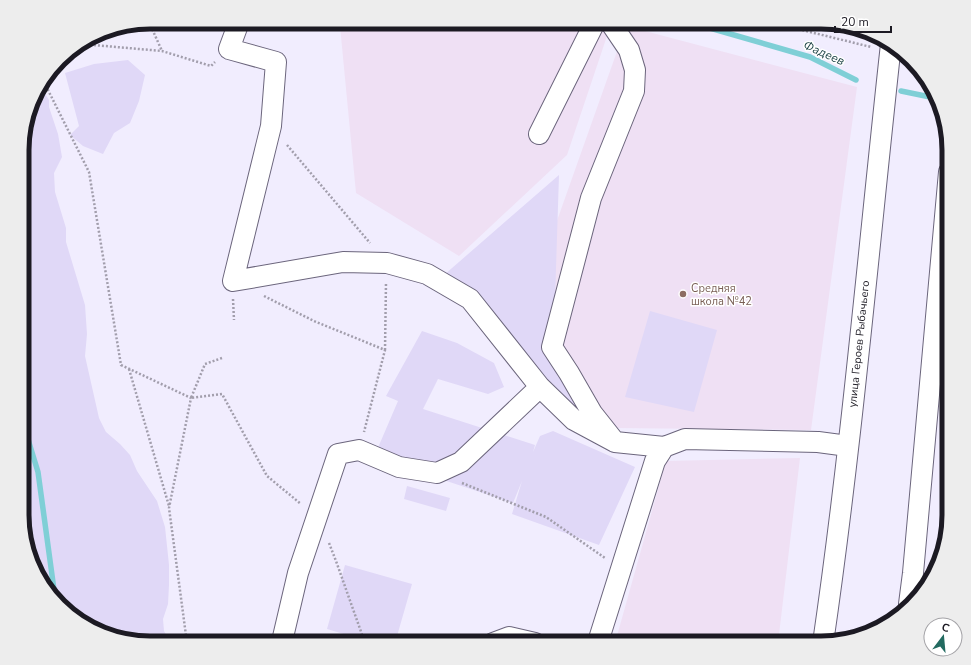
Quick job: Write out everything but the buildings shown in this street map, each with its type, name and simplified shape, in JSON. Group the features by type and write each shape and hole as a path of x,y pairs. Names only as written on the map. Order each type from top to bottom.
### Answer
{"street":[{"path":"236,29 229,49 276,62 271,126 234,281 343,262 387,263 427,274 470,299 540,387 574,420 616,442 664,447 685,439 818,442 848,446"},
{"path":"539,134 592,29"},
{"path":"615,29 630,50 635,70 634,91 591,198 552,347 569,373 592,414 616,442"},
{"name":"улица Героев Рыбачьего","path":"824,636 848,446 890,51"},
{"path":"910,596 942,250"},
{"path":"289,636 298,573 338,454 359,450 399,467 437,473 460,462 540,387"},
{"path":"600,636 655,461 664,447"}],"path":[{"path":"152,29 162,51"},
{"path":"796,29 871,47"},
{"path":"91,45 162,51 211,66 229,49"},
{"path":"47,88 89,172 121,365 191,398 222,394 267,476 317,517 336,560 363,636"},
{"path":"271,126 387,263 385,350 359,450"},
{"path":"260,294 314,321 385,350"},
{"path":"170,508 191,398 205,364 222,358"},
{"path":"129,368 170,508 186,636"},
{"path":"437,473 546,517 621,569"}],"shaded area":[{"path":"340,29 602,29 607,36 567,155 459,256 356,193"},
{"path":"625,29 637,29 857,87 811,430 614,428 525,311"},
{"path":"128,60 145,75 139,101 130,123 114,133 103,154 83,146 70,135 79,126 65,73 94,64"},
{"path":"44,92 49,100 49,107 58,134 62,157 54,173 55,192 66,228 66,242 85,305 87,334 85,356 99,418 106,432 130,455 137,471 157,501 165,527 169,565 169,585 168,604 163,619 164,631 167,636 142,636 127,634 111,630 90,620 76,611 59,595 49,582 38,561 31,538 29,523 29,150 33,119 38,104"},
{"path":"559,175 553,362 598,433 444,275"},
{"path":"650,311 717,330 694,412 625,397"},
{"path":"422,331 457,343 494,363 504,387 488,394 438,379 423,409 535,445 533,452 540,436 553,431 635,467 599,545 512,514 522,481 513,503 374,457 398,401 386,396"},
{"path":"800,458 779,636 617,636 666,461"},
{"path":"407,486 450,498 446,511 404,499"},
{"path":"345,565 412,584 397,636 350,636 327,629"}],"waterway":[{"name":"Фадеев","path":"713,29 810,57 856,80"},
{"name":"Фадеев","path":"901,91 929,97"},
{"path":"29,443 38,472 54,588"}],"place":[{"name":"Средняя школа №42","path":"683,294"}]}
